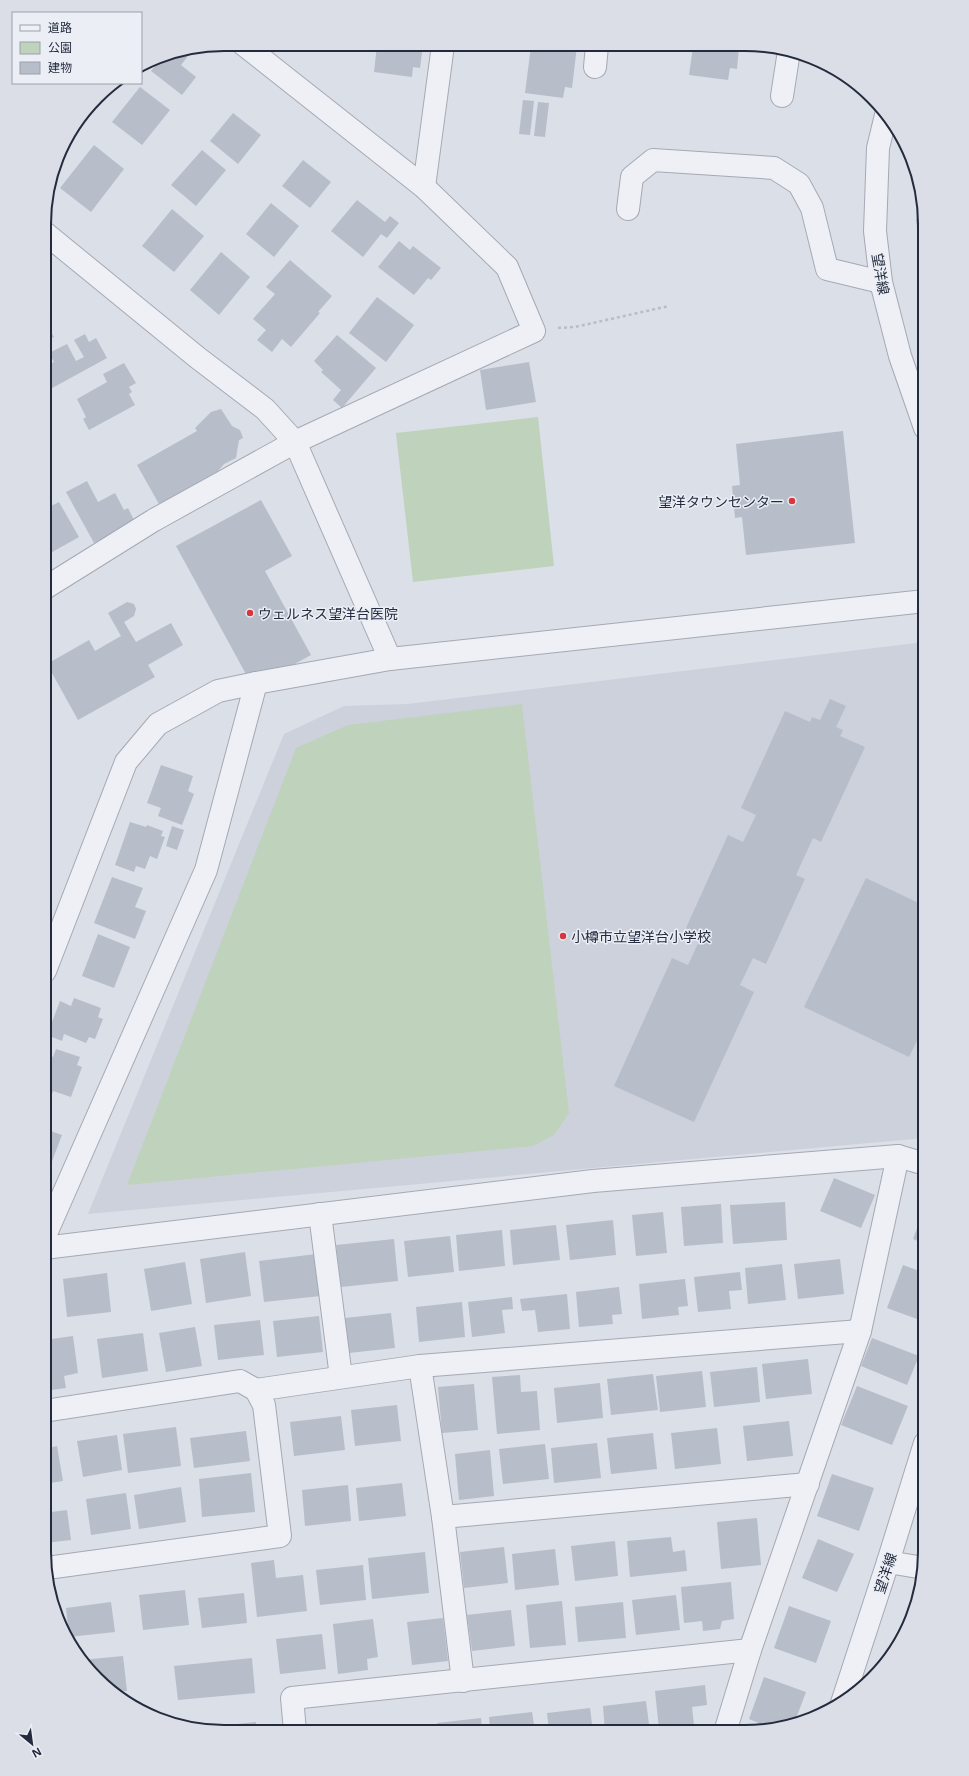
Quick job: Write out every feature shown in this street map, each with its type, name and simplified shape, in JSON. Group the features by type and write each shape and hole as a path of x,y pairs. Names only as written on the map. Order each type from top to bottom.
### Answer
{"street":[{"path":"51,584 154,520 295,442 534,331 507,267 424,188 252,51"},
{"path":"424,188 442,51"},
{"path":"782,96 789,57"},
{"name":"望洋線","path":"884,122 878,148 875,231 881,282 900,356 918,408"},
{"path":"628,209 632,177 652,160 774,168 799,184 809,202 812,208 827,269 881,282"},
{"path":"51,236 198,358 265,410 295,442 390,659"},
{"path":"51,956 126,762 158,724 218,691 256,682 390,659 918,602"},
{"path":"51,1222 206,870 256,682"},
{"path":"51,1247 593,1181 898,1156 918,1162"},
{"path":"728,1725 750,1650 860,1331 898,1156"},
{"path":"320,1214 341,1377"},
{"path":"51,1410 240,1382 256,1390 420,1366 860,1331"},
{"path":"420,1366 443,1517 463,1681"},
{"path":"51,1567 280,1536 264,1405 256,1390"},
{"name":"望洋線","path":"845,1693 918,1466"},
{"path":"443,1517 808,1484"},
{"path":"888,1562 918,1567"},
{"path":"294,1725 292,1698 750,1650"}],"path":[{"path":"534,331 575,327 669,306"}],"shaded area":[{"name":"小樽市立望洋台小学校","path":"918,643 918,1139 88,1214 284,734 344,706 407,704"}],"green space":[{"path":"538,417 554,566 413,582 396,433"},
{"path":"522,704 569,1113 554,1135 533,1146 127,1185 296,748 348,725"}],"building":[{"path":"376,51 422,51 420,68 413,67 412,77 374,72"},
{"path":"530,51 576,51 572,88 565,87 563,98 525,93"},
{"path":"692,51 739,51 737,69 730,68 728,80 689,75"},
{"path":"187,55 188,56 181,65 196,77 182,95 151,71 158,64"},
{"path":"140,87 170,110 142,145 112,122"},
{"path":"523,100 534,101 530,135 519,134"},
{"path":"538,102 549,103 545,137 534,136"},
{"path":"233,113 261,135 238,164 210,141"},
{"path":"94,145 124,169 91,212 60,188"},
{"path":"202,150 226,170 196,206 171,185"},
{"path":"303,160 331,182 310,208 282,186"},
{"path":"357,200 385,222 390,216 399,223 387,238 381,234 363,257 331,231"},
{"path":"271,203 299,226 274,257 246,234"},
{"path":"172,209 204,236 174,272 142,246"},
{"path":"916,219 918,219 918,240"},
{"path":"399,241 410,250 413,246 441,268 431,280 428,278 414,295 378,267"},
{"path":"221,252 250,277 219,315 190,290"},
{"path":"290,260 332,296 318,312 320,313 291,347 282,339 272,352 257,340 266,330 253,319 275,294 266,287"},
{"path":"377,297 414,325 386,362 349,333"},
{"path":"85,334 89,342 96,338 107,358 51,389 51,364 54,362 51,357 51,352 67,344 76,361 84,357 74,340"},
{"path":"337,335 376,368 342,408 333,400 341,390 321,372 323,370 314,361"},
{"path":"529,362 536,402 486,410 480,370"},
{"path":"124,363 136,383 129,387 132,392 129,394 135,405 89,430 83,419 86,417 77,399 107,382 103,374"},
{"path":"221,409 232,426 240,430 243,438 239,440 236,458 224,464 218,471 159,504 137,465 197,431 195,428 211,412"},
{"name":"望洋タウンセンター","path":"843,431 855,543 746,555 742,517 735,518 732,486 740,485 736,444"},
{"path":"87,481 98,502 115,493 124,510 128,508 135,522 94,543 66,492"},
{"name":"ウェルネス望洋台医院","path":"261,500 292,556 265,571 311,655 253,687 176,546"},
{"path":"59,502 79,537 51,553 51,506"},
{"path":"127,602 134,604 136,609 134,616 124,622 136,642 171,623 183,645 148,665 155,677 78,720 51,671 51,662 89,640 95,651 121,636 108,613"},
{"path":"830,699 846,706 836,727 843,730 840,736 865,747 821,842 813,838 796,875 805,879 766,964 753,958 740,985 754,992 694,1122 614,1086 672,958 688,965 702,935 686,928 728,835 743,842 756,815 741,808 785,711 810,722 812,717 820,720"},
{"path":"161,765 193,776 188,791 194,794 182,825 158,816 161,808 147,803"},
{"path":"130,822 146,827 147,825 163,831 161,836 165,837 157,859 150,856 145,869 136,866 134,872 115,865"},
{"path":"172,826 184,830 177,850 166,846"},
{"path":"112,877 143,888 135,907 146,911 135,939 94,923"},
{"path":"866,878 918,903 918,1039 909,1057 804,1007"},
{"path":"98,934 130,947 114,988 82,976"},
{"path":"74,998 101,1008 98,1017 103,1019 95,1039 89,1037 86,1043 64,1034 62,1041 51,1037 51,1025 60,1001 71,1006"},
{"path":"56,1049 80,1057 77,1065 82,1067 71,1097 53,1091 51,1098 51,1056 53,1057"},
{"path":"51,1131 62,1135 51,1164"},
{"path":"834,1178 875,1195 861,1228 820,1211"},
{"path":"785,1202 787,1240 733,1244 730,1205"},
{"path":"721,1204 723,1243 684,1246 681,1207"},
{"path":"663,1212 667,1253 636,1256 632,1215"},
{"path":"613,1220 616,1255 570,1260 566,1225"},
{"path":"556,1225 560,1260 513,1265 510,1230"},
{"path":"918,1226 918,1241 913,1239"},
{"path":"502,1230 505,1266 459,1271 456,1235"},
{"path":"450,1236 454,1272 408,1277 404,1241"},
{"path":"394,1239 398,1281 341,1287 336,1245"},
{"path":"245,1252 251,1296 206,1303 200,1259"},
{"path":"316,1254 321,1296 264,1302 259,1261"},
{"path":"840,1259 844,1294 798,1299 794,1264"},
{"path":"185,1262 192,1304 151,1311 144,1269"},
{"path":"782,1264 786,1300 748,1304 745,1268"},
{"path":"903,1265 918,1270 918,1319 887,1308"},
{"path":"740,1272 742,1290 729,1291 731,1309 698,1312 694,1277"},
{"path":"107,1273 111,1312 67,1317 63,1279"},
{"path":"685,1279 688,1306 678,1307 679,1315 642,1319 639,1284"},
{"path":"619,1287 622,1314 612,1315 613,1324 579,1327 576,1292"},
{"path":"567,1294 570,1329 538,1332 535,1310 522,1311 520,1299"},
{"path":"512,1297 513,1309 502,1310 505,1333 472,1337 468,1302"},
{"path":"462,1302 465,1337 419,1342 416,1307"},
{"path":"391,1313 395,1348 349,1353 345,1318"},
{"path":"319,1316 323,1352 277,1357 273,1321"},
{"path":"260,1320 264,1355 218,1360 214,1325"},
{"path":"195,1327 202,1366 166,1372 159,1333"},
{"path":"143,1333 148,1371 102,1378 97,1339"},
{"path":"73,1336 78,1373 64,1376 66,1388 51,1390 51,1339"},
{"path":"872,1338 918,1356 907,1385 861,1366"},
{"path":"808,1359 812,1394 766,1399 762,1364"},
{"path":"757,1367 760,1402 714,1407 710,1372"},
{"path":"702,1371 706,1407 660,1412 656,1376"},
{"path":"653,1374 658,1410 611,1415 607,1379"},
{"path":"520,1375 521,1392 537,1391 540,1430 497,1434 492,1377"},
{"path":"600,1383 603,1418 557,1423 554,1388"},
{"path":"474,1384 478,1430 442,1433 438,1387"},
{"path":"857,1386 908,1406 892,1445 841,1425"},
{"path":"397,1405 401,1441 355,1446 351,1410"},
{"path":"341,1416 345,1450 294,1456 290,1422"},
{"path":"789,1421 793,1456 747,1461 743,1426"},
{"path":"176,1427 181,1466 128,1473 123,1434"},
{"path":"717,1428 721,1464 675,1469 671,1433"},
{"path":"246,1431 250,1461 194,1468 190,1438"},
{"path":"653,1433 657,1469 611,1474 607,1438"},
{"path":"117,1435 122,1470 83,1477 77,1441"},
{"path":"597,1443 601,1478 554,1483 551,1448"},
{"path":"545,1444 549,1479 503,1484 499,1449"},
{"path":"57,1446 63,1481 51,1483 51,1447"},
{"path":"490,1450 494,1496 459,1500 455,1454"},
{"path":"251,1473 255,1512 202,1517 199,1479"},
{"path":"832,1474 874,1488 859,1531 817,1516"},
{"path":"402,1483 406,1516 359,1521 356,1488"},
{"path":"348,1485 351,1521 305,1526 302,1490"},
{"path":"181,1487 186,1522 139,1529 134,1495"},
{"path":"126,1493 131,1529 91,1535 86,1499"},
{"path":"67,1510 71,1540 51,1542 51,1512"},
{"path":"757,1518 761,1565 721,1569 717,1522"},
{"path":"671,1537 673,1552 685,1550 687,1571 630,1577 627,1541"},
{"path":"818,1539 854,1554 837,1592 802,1578"},
{"path":"615,1541 618,1576 575,1581 571,1546"},
{"path":"504,1547 508,1583 464,1588 460,1552"},
{"path":"555,1549 559,1585 515,1590 512,1554"},
{"path":"425,1552 429,1593 372,1599 368,1558"},
{"path":"274,1560 276,1578 303,1575 307,1611 257,1617 251,1563"},
{"path":"363,1565 366,1600 320,1605 316,1570"},
{"path":"731,1582 734,1619 722,1621 720,1629 703,1631 702,1621 684,1623 681,1587"},
{"path":"185,1590 189,1625 143,1630 139,1595"},
{"path":"244,1593 247,1623 202,1628 198,1598"},
{"path":"676,1595 680,1630 636,1635 632,1600"},
{"path":"562,1601 566,1645 530,1648 526,1605"},
{"path":"111,1602 115,1632 73,1637 68,1626 66,1608"},
{"path":"623,1602 626,1638 578,1642 575,1607"},
{"path":"789,1606 831,1621 816,1663 774,1648"},
{"path":"511,1610 515,1646 472,1651 467,1615"},
{"path":"443,1618 448,1661 412,1665 407,1622"},
{"path":"373,1619 378,1657 367,1659 368,1670 338,1674 333,1624"},
{"path":"322,1634 326,1669 280,1674 276,1639"},
{"path":"123,1656 127,1691 122,1691 110,1682 89,1659"},
{"path":"252,1658 255,1693 178,1700 174,1666"},
{"path":"764,1677 806,1692 797,1717 762,1724 749,1719"},
{"path":"705,1685 707,1705 692,1707 694,1725 659,1725 655,1691"},
{"path":"646,1701 649,1725 604,1725 603,1706"},
{"path":"590,1708 592,1725 548,1725 547,1713"},
{"path":"532,1712 534,1725 490,1725 489,1717"},
{"path":"481,1718 482,1725 437,1725 437,1723"},
{"path":"256,1722 256,1725 227,1725"}],"place":[{"name":"望洋タウンセンター","path":"792,501"},
{"name":"ウェルネス望洋台医院","path":"250,613"},
{"name":"小樽市立望洋台小学校","path":"563,936"}]}
